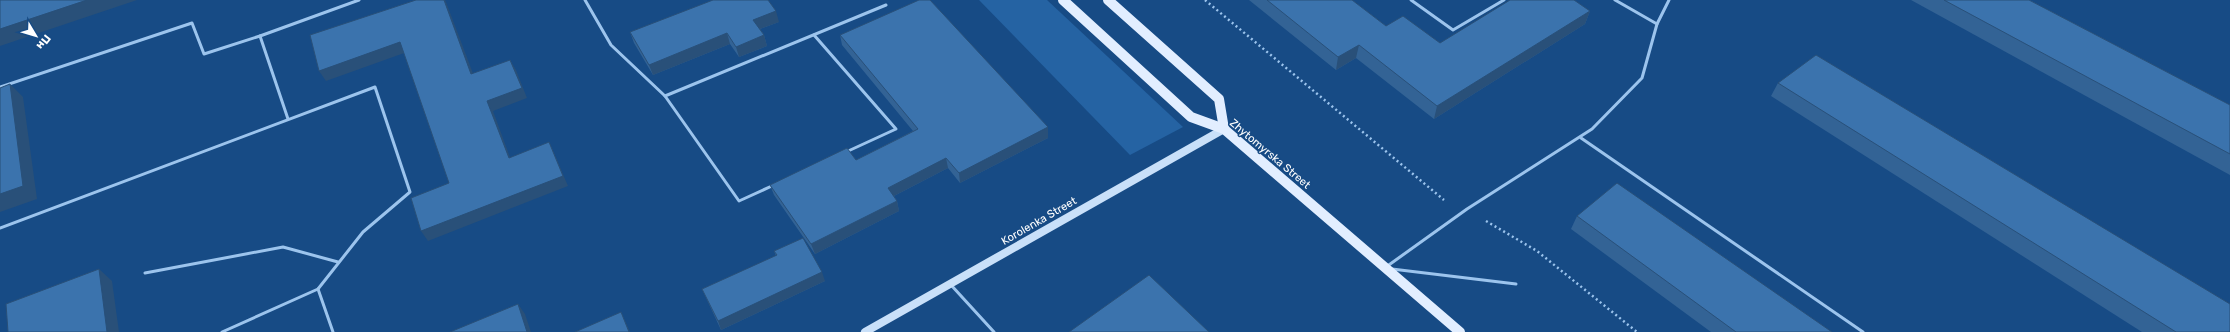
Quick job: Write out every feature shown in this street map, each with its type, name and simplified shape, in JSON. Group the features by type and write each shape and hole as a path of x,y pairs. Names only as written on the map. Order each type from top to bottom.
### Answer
{"main road":[{"name":"Zhytomyrska Street","path":"1063,0 1191,116 1224,129 1460,332"},
{"path":"1108,0 1219,100 1224,129"},
{"name":"Korolenka Street","path":"865,332 1224,129"}],"lane":[{"path":"0,87 192,23 204,54 260,36 359,0"},
{"path":"586,0 611,45 665,96 739,201 782,182"},
{"path":"1410,0 1453,30 1504,0"},
{"path":"1615,0 1657,24"},
{"path":"1384,268 1467,209 1581,138 1592,129 1642,78 1657,24 1669,0"},
{"path":"665,96 886,5"},
{"path":"814,35 896,129 839,155"},
{"path":"260,36 288,119"},
{"path":"0,228 375,87 410,192 363,232 318,289 222,332"},
{"path":"1581,138 1863,332"},
{"path":"145,273 283,246 338,262"},
{"path":"1384,268 1516,284"},
{"path":"950,284 994,332"},
{"path":"318,289 333,332"}],"path":[{"path":"1205,0 1438,197 1467,209 1537,251 1637,332"}],"shaded area":[{"path":"979,0 1047,0 1183,127 1130,155"}],"building":[{"path":"0,0 87,0 0,29"},
{"path":"416,0 444,0 471,74 510,60 522,88 487,101 509,158 549,142 563,176 421,231 411,198 449,183 400,42 319,71 310,35"},
{"path":"713,0 768,0 776,11 753,20 764,35 736,47 727,33 649,65 630,32"},
{"path":"919,0 930,0 1048,127 959,173 946,158 888,188 897,201 811,244 770,185 847,148 856,160 918,129 840,35"},
{"path":"1267,0 1352,0 1386,26 1403,16 1440,43 1510,0 1574,0 1590,11 1437,106 1359,45 1338,57"},
{"path":"1944,0 2029,0 2230,105 2230,154"},
{"path":"1816,55 2230,304 2230,332 2176,332 1778,83"},
{"path":"10,84 23,186 0,194 0,88"},
{"path":"1617,183 1832,332 1736,332 1577,216"},
{"path":"803,238 822,272 718,321 702,289 777,255 774,251"},
{"path":"99,269 107,332 8,332 6,304"},
{"path":"1149,275 1209,332 1069,332"},
{"path":"518,304 527,332 450,332"},
{"path":"621,312 629,332 575,332"}]}
